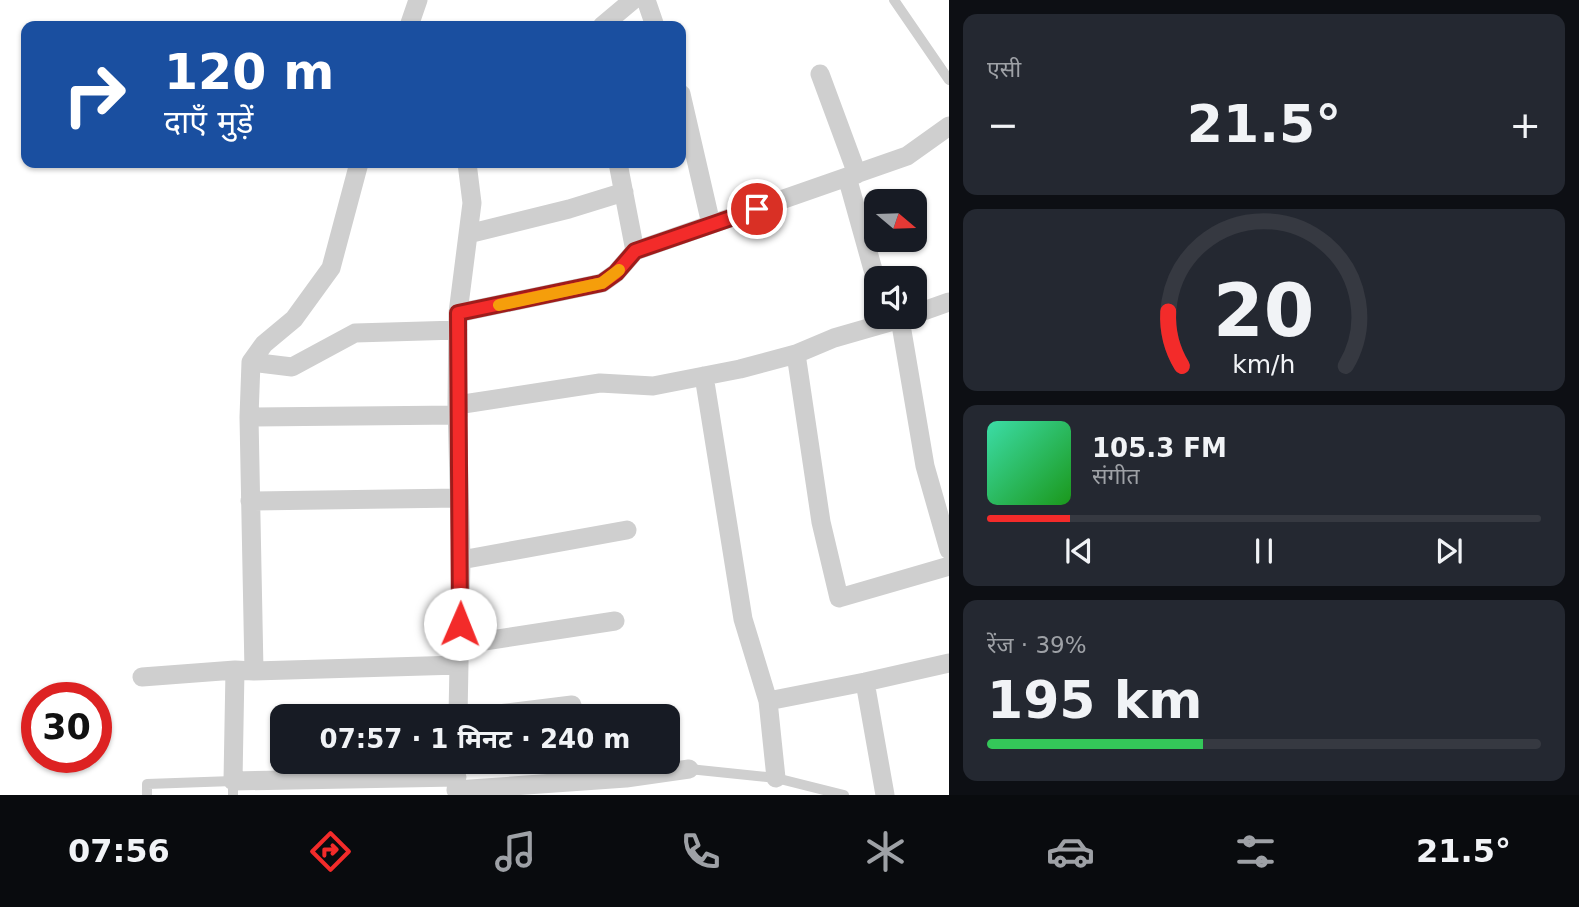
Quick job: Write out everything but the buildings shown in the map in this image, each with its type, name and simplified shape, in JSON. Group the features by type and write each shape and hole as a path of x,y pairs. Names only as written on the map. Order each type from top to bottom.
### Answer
{"street":[{"path":"412,21 418,0"},
{"path":"608,21 632,0"},
{"path":"646,0 653,21"},
{"path":"820,74 852,176 873,266"},
{"path":"686,116 711,224"},
{"path":"251,362 292,367 355,333 458,321 602,283 616,273 635,251 907,156 949,126"},
{"path":"358,168 331,268 294,319 264,344 251,362 250,501 244,671 233,788 626,778 689,769"},
{"path":"458,704 461,560 457,410 458,321 472,203 468,168"},
{"path":"619,168 635,251"},
{"path":"468,234 569,209 624,192"},
{"path":"927,309 949,302"},
{"path":"249,418 457,410 600,383 653,386 796,354 864,329"},
{"path":"901,329 925,466 949,550"},
{"path":"796,354 821,523 839,598 949,566"},
{"path":"704,376 743,619 768,701 776,778"},
{"path":"250,501 460,498"},
{"path":"461,560 627,530"},
{"path":"459,645 615,621"},
{"path":"768,701 949,663"},
{"path":"142,677 244,671 459,665"},
{"path":"865,682 885,795"}],"lane":[{"path":"894,0 949,80"},
{"path":"689,769 776,778 844,795"},
{"path":"146,795 147,784 233,788"}],"slow traffic":[{"path":"499,305 602,283 619,270"}],"route":[{"path":"460,624 458,313 602,283 616,273 635,251 757,209"}]}
